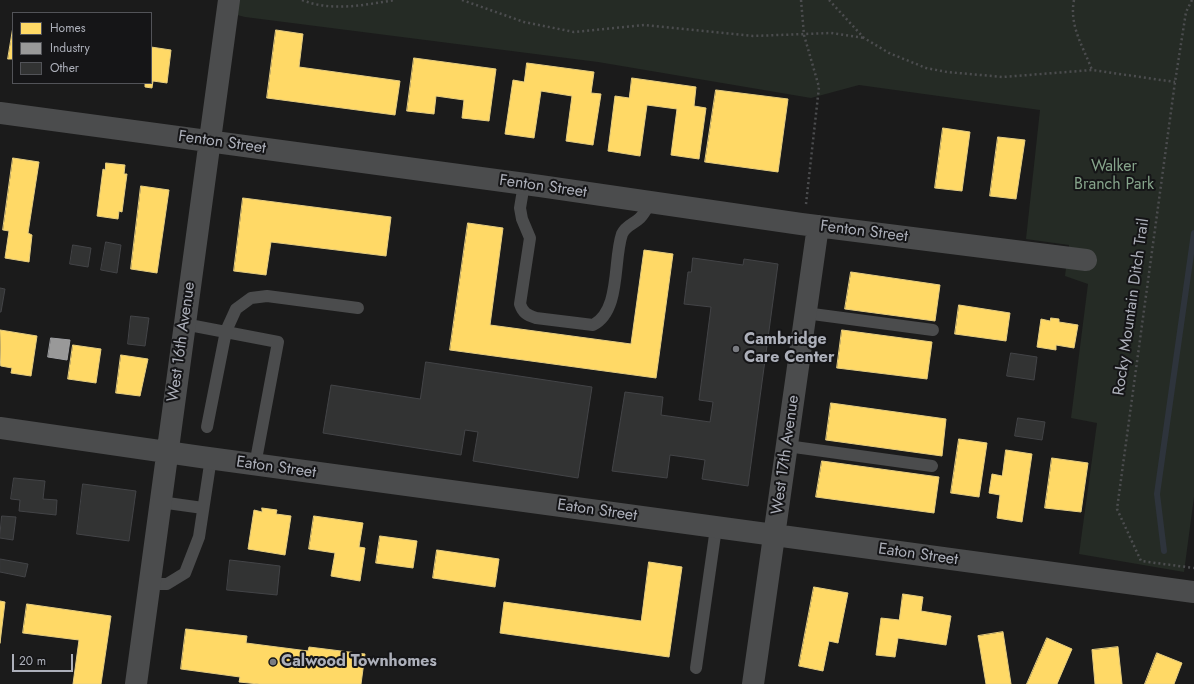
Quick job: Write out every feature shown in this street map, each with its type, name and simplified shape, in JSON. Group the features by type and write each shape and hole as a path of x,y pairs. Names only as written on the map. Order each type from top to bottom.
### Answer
{"street":[{"name":"West 16th Avenue","path":"136,684 166,452 229,0"},
{"name":"Fenton Street","path":"0,113 524,184 818,226 1086,260"},
{"name":"West 17th Avenue","path":"753,684 818,226"},
{"name":"Eaton Street","path":"0,428 256,465 1194,592"}],"lane":[{"path":"524,184 520,208 522,219 530,238 520,304 522,312 528,316 536,318 593,325 599,322 611,300 622,234 630,224 639,219 650,203"},
{"path":"208,427 226,330 236,308 251,298 267,296 358,308"},
{"path":"805,313 933,330"},
{"path":"184,324 226,330 278,342 256,465"},
{"path":"787,446 932,466"},
{"path":"149,584 167,584 185,573 199,537 210,458"},
{"path":"160,502 203,508"},
{"path":"696,668 716,528"}],"path":[{"path":"302,0 314,4 351,7 395,0"},
{"path":"462,0 524,22 574,32 645,26 753,36 831,33 864,38"},
{"path":"801,0 804,35 819,87 806,205"},
{"path":"829,0 864,38 905,60 926,68 947,72 1003,76 1092,70 1175,82"},
{"path":"1074,0 1072,12 1074,25 1092,70"},
{"name":"Rocky Mountain Ditch Trail","path":"1192,0 1186,12 1175,82 1117,509 1141,561 1194,568"}],"green space":[{"name":"Walker Branch Park","path":"239,0 1194,0 1194,497 1184,572 1079,554 1097,423 1071,418 1088,284 1065,276 1069,245 1026,239 1040,110 859,85 811,98 598,62 245,17 237,15"}],"building: Homes":[{"path":"276,30 303,34 299,67 400,81 395,115 267,98"},
{"path":"12,33 12,59 8,59"},
{"path":"152,47 171,50 167,83 153,81 152,88 145,87 145,84 152,84"},
{"path":"414,58 496,69 489,121 462,118 464,100 436,96 434,114 407,111"},
{"path":"527,63 594,72 591,93 601,94 593,145 566,141 572,96 541,91 534,138 505,134 513,80 524,82"},
{"path":"632,78 696,87 694,106 706,108 699,159 671,155 677,109 647,105 640,156 608,151 615,96 629,98"},
{"path":"716,90 788,99 778,172 705,162"},
{"path":"943,128 970,132 962,191 935,188"},
{"path":"998,137 1025,140 1016,199 990,196"},
{"path":"13,158 39,162 28,233 32,235 29,262 5,258 9,231 3,230"},
{"path":"106,163 125,165 124,174 127,174 122,212 119,211 118,219 97,216 103,169 105,170"},
{"path":"141,186 169,190 157,273 131,269"},
{"path":"243,198 391,217 386,256 271,242 266,275 234,271"},
{"path":"468,223 503,228 490,325 631,344 644,250 673,254 656,378 450,350"},
{"path":"851,272 940,285 935,321 845,309"},
{"path":"959,305 1010,313 1006,341 955,334"},
{"path":"1051,318 1059,319 1059,322 1078,325 1074,348 1056,345 1056,350 1037,347 1041,319 1050,321"},
{"path":"0,330 37,336 31,376 11,373 12,368 1,366"},
{"path":"842,330 932,342 927,379 837,368"},
{"path":"73,345 101,349 96,383 68,379"},
{"path":"121,355 148,359 140,396 116,393"},
{"path":"831,403 946,419 942,456 826,440"},
{"path":"959,439 987,443 979,497 951,493"},
{"path":"1006,450 1032,454 1022,522 997,518 1000,495 989,493 992,474 1002,476"},
{"path":"1052,458 1088,463 1081,512 1045,508"},
{"path":"822,461 939,477 934,513 816,497"},
{"path":"262,508 277,510 276,514 291,516 285,555 248,549 254,510 262,512"},
{"path":"314,516 363,523 359,547 365,548 360,581 331,576 335,553 309,549"},
{"path":"380,536 417,541 413,568 376,563"},
{"path":"437,550 499,559 495,587 433,578"},
{"path":"649,562 682,567 669,657 500,633 504,602 641,621"},
{"path":"814,587 848,593 838,643 829,641 823,671 799,666"},
{"path":"903,594 923,597 921,611 951,616 946,645 898,638 895,657 876,655 881,618 899,620"},
{"path":"0,601 5,602 0,643"},
{"path":"27,604 111,616 101,684 73,684 79,640 23,633"},
{"name":"Calwood Townhomes","path":"186,629 247,636 246,643 308,651 309,647 365,654 361,684 259,684 239,682 240,677 181,669"},
{"path":"1003,632 1011,684 986,684 978,636"},
{"path":"1047,638 1072,649 1057,684 1027,684"},
{"path":"1118,647 1122,684 1095,684 1092,650"},
{"path":"1157,653 1182,663 1174,684 1145,684"}],"building: Industry":[{"path":"51,338 70,340 67,360 48,357"}],"building: Other":[{"path":"106,242 121,245 117,273 101,270"},
{"path":"73,245 91,248 88,267 70,264"},
{"name":"Cambridge Care Center","path":"693,258 743,265 744,259 778,264 748,486 702,479 705,460 670,455 667,478 612,471 625,392 663,397 661,415 710,422 713,402 699,400 711,307 684,304 688,272 691,272"},
{"path":"0,288 5,289 1,312 0,312"},
{"path":"131,316 149,318 145,346 128,344"},
{"path":"1011,353 1037,357 1034,380 1007,376"},
{"path":"426,362 592,387 578,478 473,461 478,432 465,430 461,455 323,433 331,385 420,399"},
{"path":"1018,418 1045,422 1042,440 1015,436"},
{"path":"14,478 45,481 43,499 57,500 56,515 19,511 20,500 11,499"},
{"path":"83,484 136,491 129,541 77,534"},
{"path":"2,516 16,517 13,540 0,538"},
{"path":"0,559 28,564 25,577 0,572"},
{"path":"230,560 280,566 277,595 227,590"}],"waterway":[{"path":"1164,551 1157,494 1194,233"}],"place":[{"name":"Cambridge Care Center","path":"736,349"},
{"name":"Calwood Townhomes","path":"273,662"}]}
